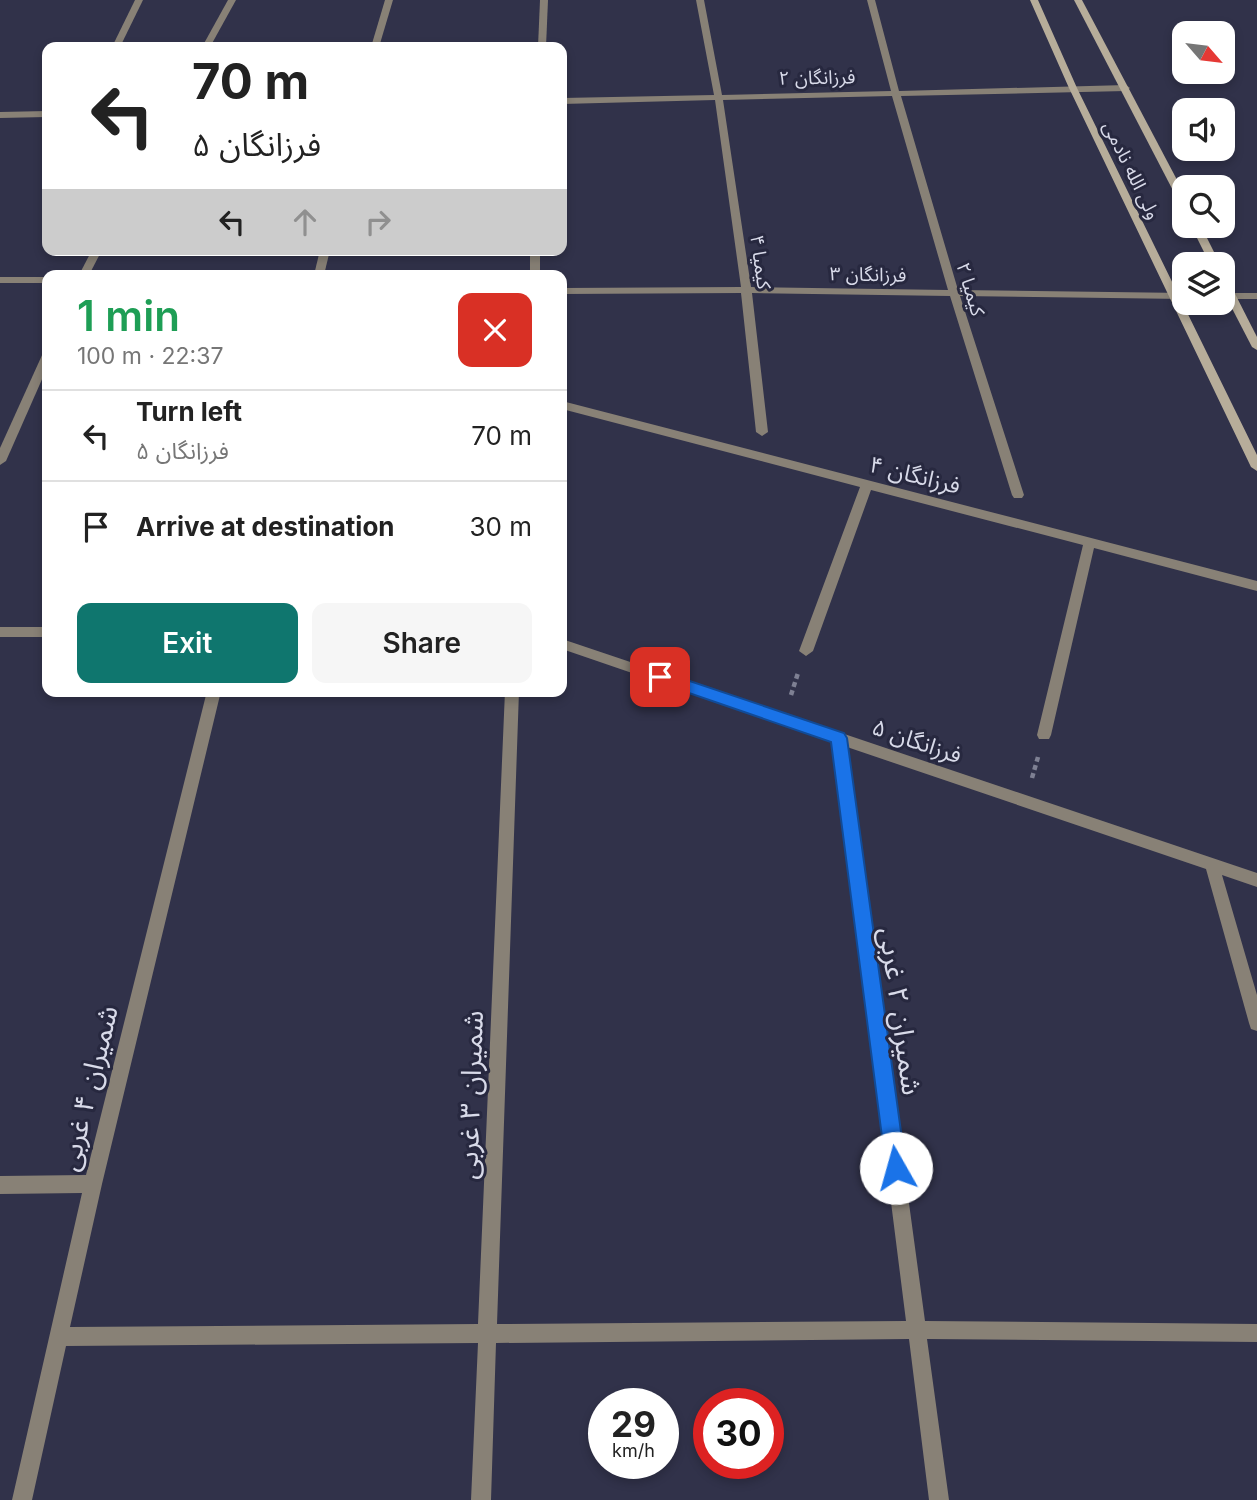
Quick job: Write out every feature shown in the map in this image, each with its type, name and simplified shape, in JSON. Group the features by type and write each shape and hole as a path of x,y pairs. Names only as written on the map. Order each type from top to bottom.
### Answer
{"street":[{"path":"118,42 139,0"},
{"path":"209,42 232,0"},
{"path":"376,42 388,0"},
{"path":"542,42 544,0"},
{"name":"کیمیا ۴","path":"700,0 721,97 747,290 762,432"},
{"name":"کیمیا ۲","path":"871,0 894,93 953,293 1018,495"},
{"name":"ولی الله نادمی","path":"1034,0 1073,88 1172,282"},
{"name":"ولی الله نادمی","path":"1078,0 1172,179"},
{"name":"فرزانگان ۲","path":"567,101 1073,88 1126,89"},
{"path":"0,115 42,114"},
{"path":"0,280 42,280"},
{"name":"فرزانگان ۳","path":"567,291 747,290 1172,296"},
{"path":"1235,296 1257,296"},
{"path":"1235,310 1257,347"},
{"name":"ولی الله نادمی","path":"1188,315 1257,467"},
{"path":"0,461 42,367"},
{"name":"فرزانگان ۴","path":"567,406 1257,586"},
{"path":"806,651 867,485"},
{"path":"1044,735 1090,541"},
{"path":"0,632 42,632"},
{"name":"فرزانگان ۵","path":"567,646 1257,880"},
{"name":"شمیران ۴ غربی","path":"22,1500 93,1184 213,697"},
{"name":"شمیران ۳ غربی","path":"481,1500 512,697"},
{"name":"شمیران ۲ غربی","path":"839,738 939,1500"},
{"path":"1212,865 1257,1023"},
{"path":"0,1185 93,1184"},
{"path":"58,1337 917,1330 1257,1334"}],"path":[{"path":"782,719 806,651"},
{"path":"1025,803 1044,735"}],"route":[{"path":"660,677 839,738 896,1168"}]}
